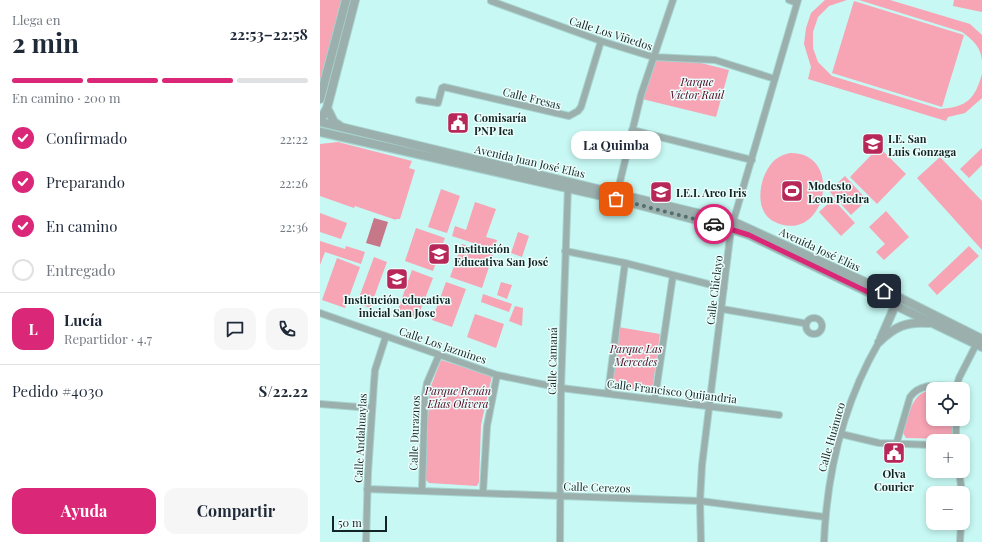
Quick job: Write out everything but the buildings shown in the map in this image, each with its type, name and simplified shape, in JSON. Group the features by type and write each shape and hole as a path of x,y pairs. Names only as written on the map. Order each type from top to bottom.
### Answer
{"street":[{"path":"321,98 346,0"},
{"path":"320,122 327,108 355,0"},
{"path":"616,196 632,130 673,0"},
{"path":"789,0 798,1"},
{"name":"Calle Los Viñedos","path":"491,1 601,41 654,57 715,60 775,79"},
{"name":"Calle Chiclayo","path":"701,542 700,501 709,406 732,226 798,1"},
{"name":"Calle Fresas","path":"419,100 436,104 442,88 444,87 569,116 574,115 581,107 601,41"},
{"path":"327,108 334,122 344,128"},
{"name":"Avenida Juan José Elías","path":"320,122 568,185"},
{"path":"632,130 752,160"},
{"name":"Avenida Juan José Elías","path":"320,132 568,185 732,226"},
{"path":"320,139 340,136"},
{"name":"Calle Camaná","path":"560,542 561,388 568,185"},
{"name":"Avenida José Elías","path":"732,226 896,301 980,342"},
{"path":"565,251 625,263 724,288"},
{"path":"608,393 625,263"},
{"path":"655,398 673,275"},
{"path":"879,342 896,301"},
{"name":"Avenida José Elías","path":"896,301 936,324 980,342"},
{"path":"722,309 805,324"},
{"name":"Calle Los Jazmines","path":"320,313 497,375 561,388"},
{"path":"879,342 903,324 916,322 936,324"},
{"name":"Calle Andahuaylas","path":"366,542 371,408 375,370 386,336"},
{"name":"Calle Huánuco","path":"824,542 825,517 831,472 841,434 854,394 879,342"},
{"path":"958,382 980,342"},
{"name":"Calle Duraznos","path":"422,490 425,395 427,383 439,355"},
{"path":"483,492 487,426 497,375"},
{"path":"896,445 912,393 926,386"},
{"name":"Calle Francisco Quijandria","path":"561,388 655,398 779,415"},
{"path":"320,404 371,408"},
{"path":"841,434 878,443 896,445 926,445"},
{"name":"Calle Cerezos","path":"368,489 700,501 825,517"},
{"path":"960,542 961,530"}],"green space":[{"path":"320,0 342,0 320,90"},
{"path":"825,0 847,0 829,6 818,17 813,32 813,48 818,62 832,76 940,109 963,104 973,96 982,74 982,98 965,113 948,117 946,121 808,79 811,67 804,44 806,28 811,13"},
{"path":"859,0 890,0 970,24 982,35 982,61 976,44 962,32"},
{"path":"954,0 982,0 982,12 953,6"},
{"path":"854,1 964,35 942,107 832,73"},
{"name":"Parque Víctor Raúl","path":"653,59 697,62 729,70 716,117 642,99"},
{"path":"338,142 412,161 409,168 415,170 400,219 396,220 355,206 354,208 320,196 320,144"},
{"path":"879,147 906,174 877,204 850,177"},
{"path":"982,148 982,165 969,178 960,169"},
{"name":"Modesto Leon Piedra","path":"790,153 807,157 818,167 823,181 822,197 816,211 805,222 791,226 773,221 766,215 762,208 761,200 762,181 770,165 776,159"},
{"path":"940,157 982,201 982,250 917,178"},
{"path":"845,176 867,200 851,215 829,191"},
{"path":"441,189 460,196 447,233 428,227"},
{"path":"833,199 855,223 841,236 819,212"},
{"path":"475,202 496,209 486,237 497,240 494,250 452,236 455,226 466,230"},
{"path":"886,211 909,237 884,260 876,252 885,244 869,227"},
{"path":"320,213 347,223 341,239 320,232"},
{"path":"416,228 445,238 433,271 405,261"},
{"path":"518,232 529,236 522,257 511,253"},
{"path":"320,241 345,249 346,246 365,252 361,264 325,252 320,265"},
{"path":"462,244 493,255 482,288 450,277"},
{"path":"969,246 979,256 937,295 928,285"},
{"path":"374,257 387,262 370,308 357,303"},
{"path":"337,258 360,267 345,308 322,300"},
{"path":"412,270 433,278 417,319 397,312"},
{"path":"446,282 466,289 452,327 432,320"},
{"path":"501,282 512,285 507,299 497,295"},
{"path":"483,294 512,304 509,312 481,302"},
{"path":"515,306 523,308 522,326 509,321"},
{"path":"475,314 504,324 496,348 467,337"},
{"name":"Parque Las Mercedes","path":"618,327 660,334 653,384 651,388 646,390 616,388 612,385"},
{"name":"Parque Renán Elías Olivera","path":"441,360 492,376 481,425 479,482 477,486 429,483 425,479 429,399 431,386"},
{"path":"926,391 926,426 954,426 953,434 926,434 926,438 906,438 903,433 909,412 915,400"}],"shaded area":[{"path":"374,218 388,222 380,247 366,243"}],"way so far":[{"path":"616,199 714,224"}],"place":[{"name":"Comisaría PNP Ica","path":"458,123"},
{"name":"I.E. San Luis Gonzaga","path":"873,144"},
{"name":"Modesto Leon Piedra","path":"792,191"},
{"name":"I.E.I. Arco Iris","path":"661,192"},
{"name":"La Quimba","path":"616,199"},
{"name":"Institución Educativa San José","path":"439,254"},
{"name":"Institución educativa inicial San Jose","path":"397,279"},
{"name":"Olva Courier","path":"894,453"}],"route":[{"path":"714,224 749,235 895,305 898,297 884,291"}]}
